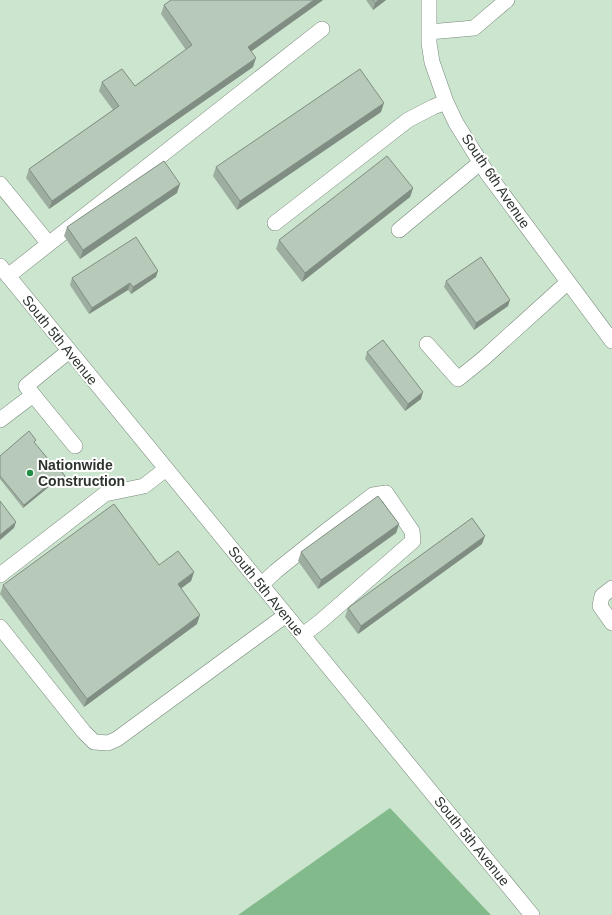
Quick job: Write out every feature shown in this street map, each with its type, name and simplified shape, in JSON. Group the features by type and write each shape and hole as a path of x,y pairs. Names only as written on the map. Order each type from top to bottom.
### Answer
{"street":[{"name":"South 6th Avenue","path":"429,0 429,43 432,62 446,102 456,123 487,173 612,341"},
{"path":"429,32 474,28 507,0"},
{"path":"4,271 49,244 322,29"},
{"path":"275,223 408,120 446,102"},
{"path":"399,230 481,162"},
{"path":"0,184 49,244"},
{"name":"South 5th Avenue","path":"4,271 532,915"},
{"path":"427,344 458,379 484,358 568,282"},
{"path":"69,351 26,386 75,446"},
{"path":"0,420 33,395"},
{"path":"0,575 105,494 144,486 166,469"},
{"path":"261,585 276,571 373,495 386,494 412,531 413,541 303,635"},
{"path":"612,588 602,596 600,600 602,611 612,623"},
{"path":"0,627 84,732 94,742 108,743 117,739 286,615"}],"shaded area":[{"path":"0,0 612,0 612,915 491,915 390,809 238,915 0,915"}],"green space":[{"path":"390,808 491,915 238,915"}],"building":[{"path":"171,0 314,0 248,47 256,58 52,201 29,169 119,106 102,82 122,69 135,86 192,45 164,5"},
{"path":"360,69 384,103 240,201 216,167"},
{"path":"387,156 413,188 305,273 279,240"},
{"path":"164,161 180,184 83,250 67,227"},
{"path":"136,237 158,271 133,287 130,283 92,308 72,278"},
{"path":"481,257 510,300 476,323 446,281"},
{"path":"383,340 423,392 408,404 367,352"},
{"name":"Nationwide Construction","path":"29,431 36,440 34,442 53,465 55,463 65,476 54,484 52,482 24,505 0,476 0,456"},
{"path":"378,496 399,524 321,580 301,552"},
{"path":"0,501 16,522 0,535"},
{"path":"114,504 159,565 178,551 194,572 178,584 200,615 87,699 3,585"},
{"path":"472,518 485,536 361,626 348,608"}],"place":[{"name":"Nationwide Construction","path":"30,473"}]}
